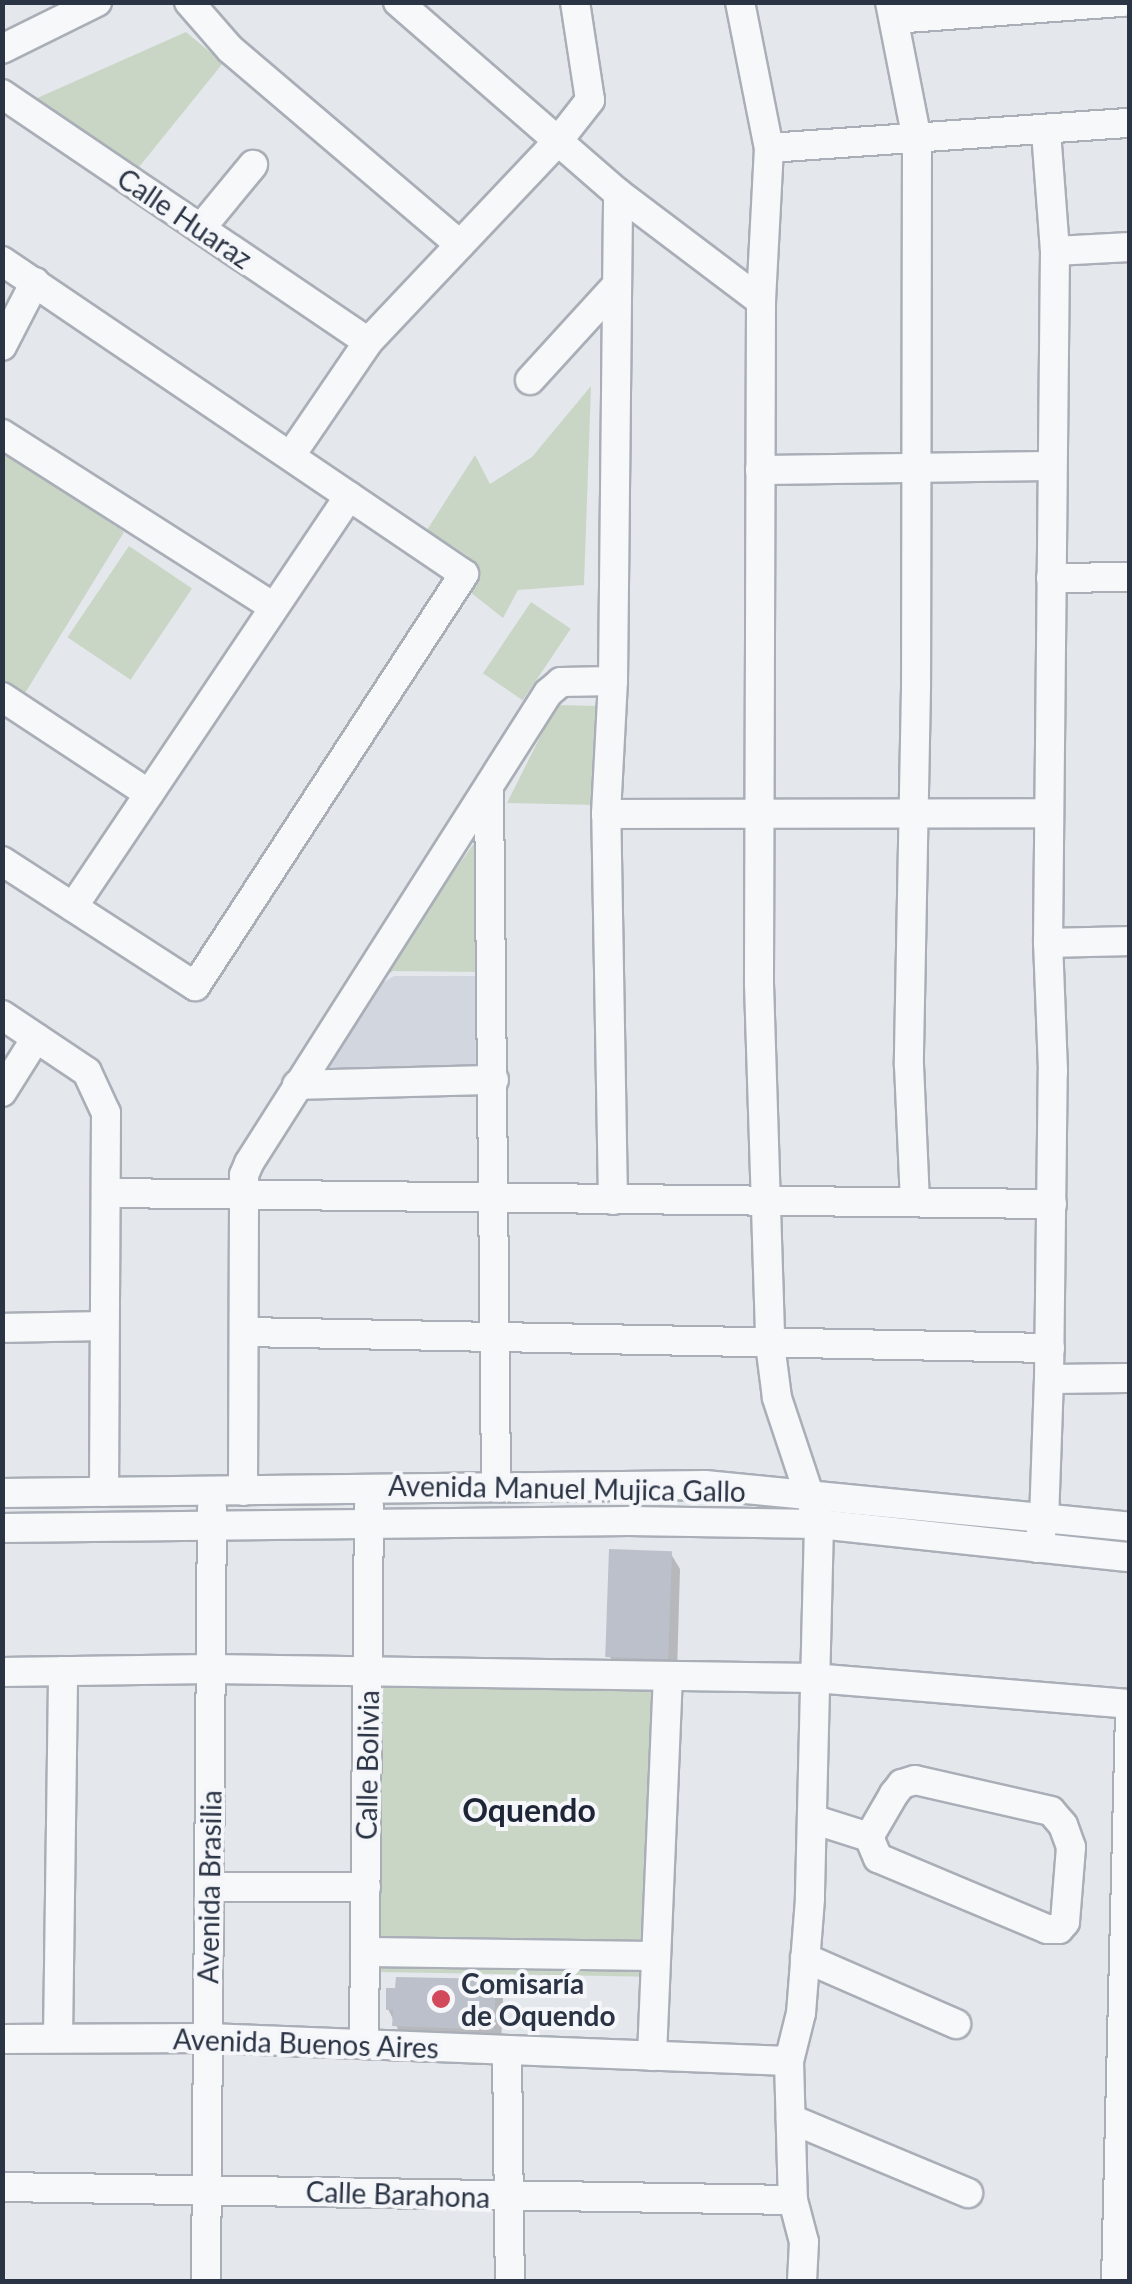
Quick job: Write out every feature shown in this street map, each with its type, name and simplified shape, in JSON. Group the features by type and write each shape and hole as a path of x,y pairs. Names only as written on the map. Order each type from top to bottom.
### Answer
{"street":[{"path":"2,49 97,2"},
{"path":"189,2 230,49 460,244"},
{"path":"398,2 618,193 760,301"},
{"path":"291,456 368,342 558,141 590,100 575,2"},
{"path":"740,2 769,148 760,301 758,984 770,1344 777,1398 818,1524 805,1958 801,2013 789,2062 793,2200 804,2242 802,2282"},
{"path":"915,1201 909,1065 917,140 892,11 1122,2"},
{"name":"Calle Huaraz","path":"2,94 368,342"},
{"path":"769,148 1046,132 1130,123"},
{"path":"1041,1535 1052,1204 1048,943 1055,252 1046,132"},
{"path":"201,228 253,165"},
{"path":"612,1200 606,814 613,681 614,288 618,193"},
{"path":"616,235 623,222 650,217"},
{"path":"1055,252 1130,247"},
{"path":"2,261 464,574 194,986 2,861"},
{"path":"2,346 35,282"},
{"path":"530,380 614,288"},
{"path":"2,434 274,607"},
{"path":"760,470 1052,466"},
{"path":"74,907 349,496"},
{"path":"1052,578 1130,577"},
{"path":"243,1491 244,1193 248,1164 548,692 561,682 613,681"},
{"path":"2,697 150,794"},
{"path":"489,790 496,1486"},
{"path":"606,814 759,810 1049,812"},
{"path":"1048,943 1130,941"},
{"path":"2,1015 87,1072 106,1113 104,1492"},
{"path":"2,1092 36,1038"},
{"path":"297,1085 494,1080"},
{"path":"108,1193 1052,1204"},
{"path":"2,1328 104,1326"},
{"path":"245,1332 1050,1348"},
{"path":"1049,1378 1130,1378"},
{"name":"Avenida Manuel Mujica Gallo","path":"2,1493 705,1485 810,1493 1041,1535 1130,1556"},
{"name":"Calle Bolivia","path":"364,2044 370,1486"},
{"name":"Avenida Brasilia","path":"206,2282 212,1492"},
{"name":"Avenida Manuel Mujica Gallo","path":"2,1528 369,1522 818,1524 1041,1535 1130,1528"},
{"path":"2,1672 211,1669 814,1678 1130,1704"},
{"path":"58,2038 63,1671"},
{"path":"652,2056 668,1676"},
{"path":"1116,2282 1124,2100 1130,1712"},
{"path":"915,1780 1050,1811 1071,1847 1065,1922 1059,1929 1048,1930 878,1858 869,1836 902,1784 915,1780"},
{"path":"812,1819 869,1836"},
{"path":"209,1887 366,1888"},
{"path":"365,1952 656,1956"},
{"path":"805,1958 956,2024"},
{"name":"Avenida Buenos Aires","path":"2,2039 208,2038 789,2062"},
{"path":"507,2050 510,2282"},
{"path":"790,2119 968,2193"},
{"name":"Calle Barahona","path":"2,2187 793,2200"}],"shaded area":[{"path":"394,976 481,976 478,1072 325,1071 374,988"}],"green space":[{"path":"186,32 223,63 139,167 35,99"},
{"path":"591,386 584,585 518,590 503,618 470,592 474,573 468,556 427,530 475,455 490,484 532,457"},
{"path":"2,450 124,532 22,698 3,685"},
{"path":"129,546 192,588 130,680 67,637"},
{"path":"531,602 571,629 523,700 483,673"},
{"path":"556,705 600,706 597,805 507,803"},
{"path":"483,831 482,972 393,971 373,984"},
{"path":"383,1686 652,1691 647,1977 378,1972"}],"building":[{"path":"609,1549 672,1551 668,1659 605,1657"},
{"name":"Comisaría de Oquendo","path":"396,1977 496,1979 494,2030 392,2026 393,2010 386,2010 386,1988 395,1988"}],"place":[{"name":"Comisaría de Oquendo","path":"441,1999"}],"district":[{"name":"Oquendo","path":"529,1810"}]}
